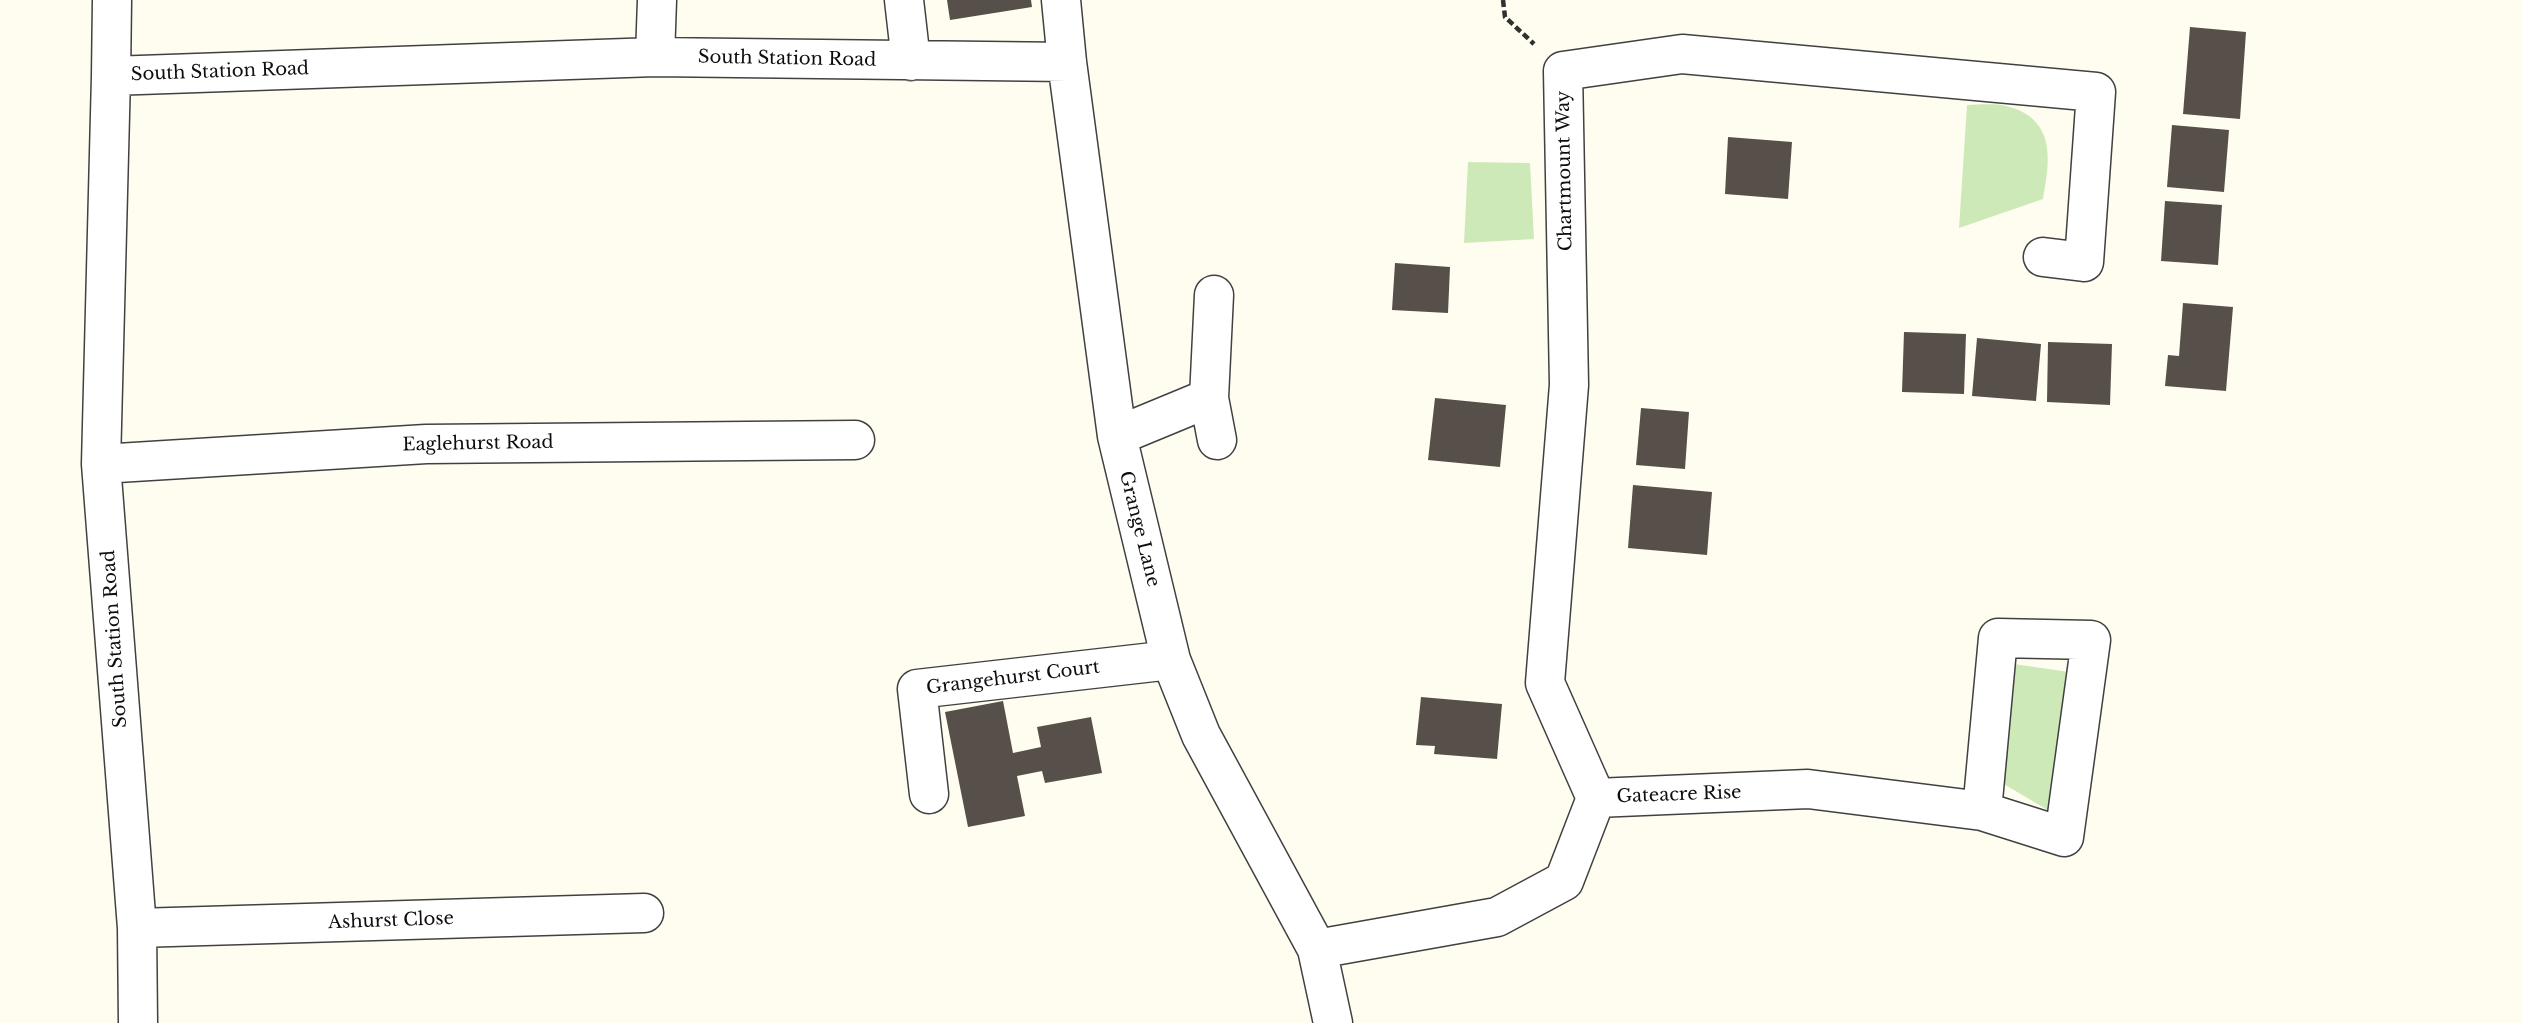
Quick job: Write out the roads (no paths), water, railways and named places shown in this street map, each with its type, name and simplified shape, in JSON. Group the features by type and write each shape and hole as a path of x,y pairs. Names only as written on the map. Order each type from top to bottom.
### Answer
{"street":[{"path":"111,76 112,0"},
{"path":"655,57 657,0"},
{"path":"904,0 911,61"},
{"name":"Grange Lane","path":"1061,0 1117,436 1171,660 1201,736 1317,949 1333,1023"},
{"name":"Chartmount Way","path":"1596,798 1545,683 1569,386 1563,71 1682,54 2096,92 2084,262 2043,257"},
{"name":"South Station Road","path":"138,1023 137,928 101,464 111,76 655,57 1067,62"},
{"path":"1214,295 1209,398 1217,439"},
{"path":"1117,436 1209,398"},
{"name":"Eaglehurst Road","path":"101,464 426,444 855,440"},
{"name":"Gateacre Rise","path":"1317,949 1497,917 1564,881 1596,798 1808,789 1982,811 2064,837 2091,640 1998,638 1982,811"},
{"name":"Grangehurst Court","path":"929,794 917,689 1171,660"},
{"name":"Ashurst Close","path":"137,928 644,913"}]}
